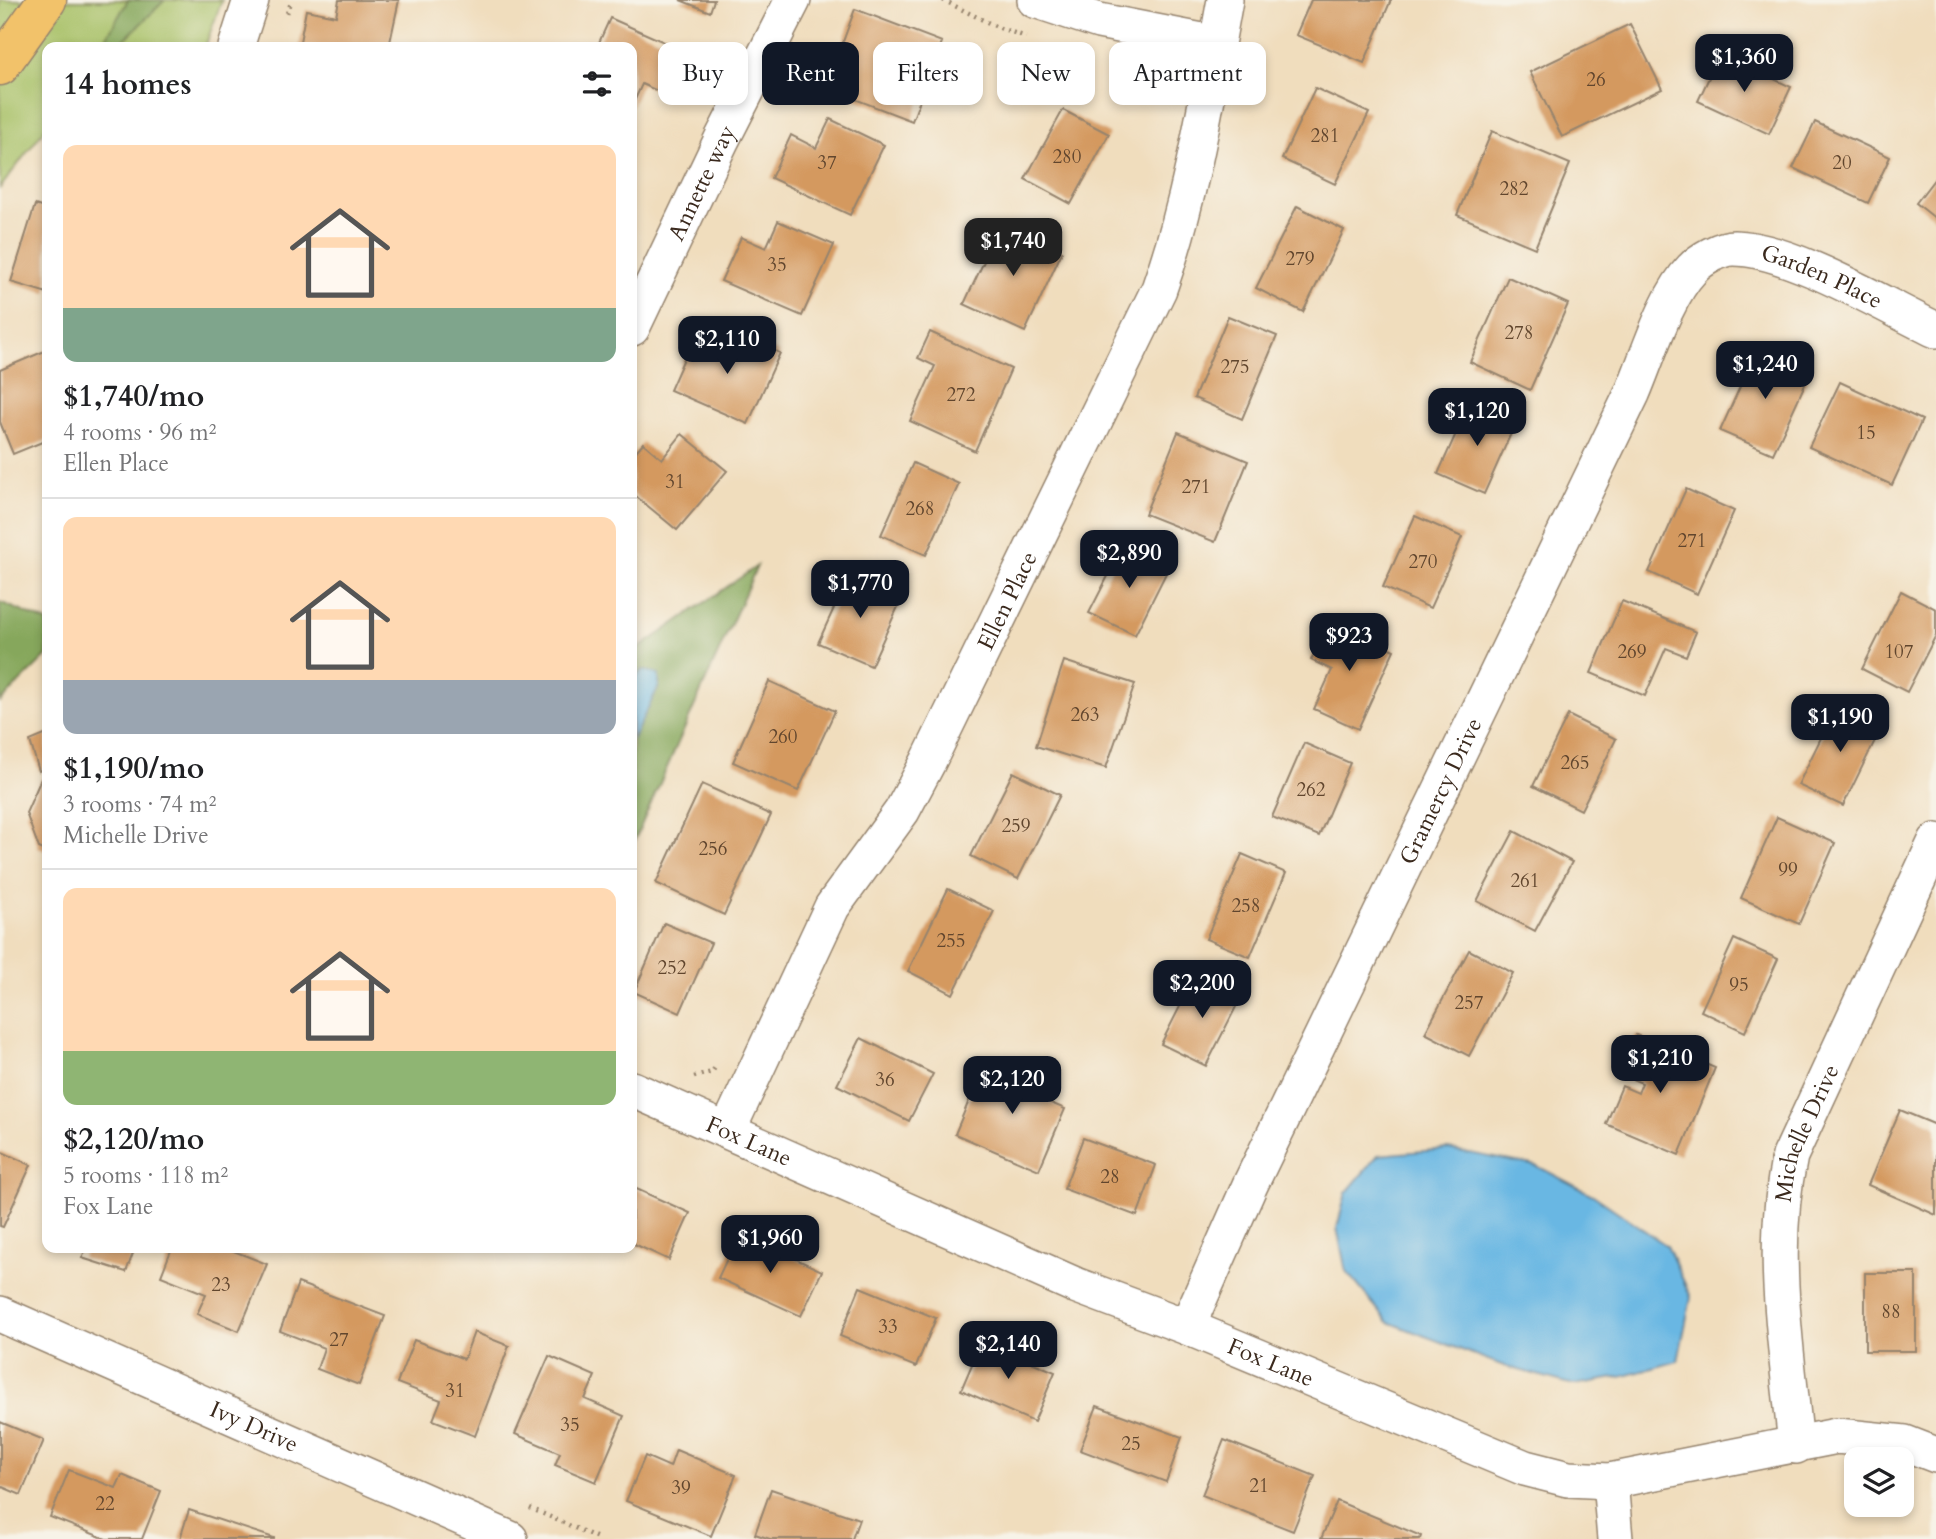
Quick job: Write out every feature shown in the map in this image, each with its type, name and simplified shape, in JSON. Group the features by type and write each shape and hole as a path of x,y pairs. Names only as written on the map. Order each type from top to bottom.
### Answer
{"main road":[{"path":"0,66 47,0"}],"street":[{"path":"238,42 251,0"},
{"name":"Annette way","path":"637,317 721,141 793,0"},
{"path":"1035,0 1099,21 1207,42"},
{"name":"Ellen Place","path":"1217,42 1225,0"},
{"name":"Ellen Place","path":"728,1129 832,907 902,811 928,762 1159,289 1174,245 1204,105"},
{"name":"Garden Place","path":"1702,259 1731,247 1773,253 1936,330"},
{"name":"Gramercy Drive","path":"1187,1327 1256,1172 1632,394 1673,299 1690,270 1702,259"},
{"name":"Michelle Drive","path":"1796,1446 1780,1264 1780,1200 1790,1156 1936,841"},
{"name":"Fox Lane","path":"637,1091 728,1129 1075,1285 1187,1327 1525,1468 1568,1479 1610,1481 1837,1436 1905,1443 1936,1455"},
{"name":"Ivy Drive","path":"0,1314 510,1539"},
{"path":"1610,1481 1615,1539"}],"path":[{"path":"943,0 997,27 1037,41"},
{"path":"692,1076 712,1072 721,1058"}],"green space":[{"path":"0,0 222,0 207,42 42,42 42,133 0,188"},
{"path":"128,0 165,0 122,42 104,42"},
{"path":"757,566 637,835 637,730 659,686 659,675 642,670 637,676 637,650"},
{"path":"0,602 42,620 42,661 0,702"}],"water":[{"path":"642,670 659,674 659,686 637,730 637,676"},
{"path":"1448,1149 1537,1166 1593,1195 1667,1246 1691,1297 1678,1361 1621,1377 1574,1385 1504,1366 1388,1322 1346,1271 1337,1228 1346,1193 1378,1155"}],"building":[{"path":"339,0 399,0 390,42 300,42 306,10 336,16"},
{"path":"680,0 714,0 710,12"},
{"path":"1311,0 1391,0 1364,63 1296,35"},
{"path":"855,9 942,42 873,42 873,105 918,105 912,121 859,101 859,42 843,42"},
{"path":"610,18 664,42 658,42 658,91 642,84 637,95 637,42 599,42"},
{"path":"1630,24 1662,89 1562,137 1530,72"},
{"path":"1720,54 1791,87 1769,134 1698,101"},
{"path":"1315,88 1369,113 1335,184 1282,159"},
{"path":"1063,110 1109,134 1071,204 1025,179"},
{"path":"830,119 884,145 850,215 771,178 791,135 816,148"},
{"path":"1815,122 1890,157 1868,203 1793,168"},
{"path":"1492,131 1570,164 1535,248 1457,215"},
{"path":"1936,177 1936,219 1916,203"},
{"path":"35,205 42,207 42,291 11,282"},
{"path":"1297,206 1344,230 1303,312 1256,288"},
{"path":"778,221 834,245 802,316 721,281 741,237 766,248"},
{"path":"1001,225 1062,252 1025,332 964,304"},
{"path":"1508,277 1568,304 1530,390 1470,362"},
{"path":"1228,316 1277,336 1242,419 1194,398"},
{"path":"728,330 780,353 748,424 670,390 689,347 715,358"},
{"path":"930,332 1011,369 975,451 910,421 935,366 918,358"},
{"path":"1758,347 1811,371 1773,454 1720,431"},
{"path":"42,352 42,442 13,454 0,422 0,370"},
{"path":"1840,382 1922,420 1892,485 1809,447"},
{"path":"1470,402 1516,422 1484,494 1438,474"},
{"path":"1178,432 1248,461 1215,542 1145,514"},
{"path":"682,434 727,471 677,530 637,497 637,450 643,443 662,459"},
{"path":"913,463 959,484 926,555 881,535"},
{"path":"1686,489 1734,511 1697,594 1649,572"},
{"path":"1415,516 1462,537 1430,608 1383,587"},
{"path":"1124,545 1169,567 1135,635 1089,613"},
{"path":"850,573 902,598 871,666 818,643"},
{"path":"1901,591 1936,609 1936,635 1907,692 1862,669"},
{"path":"1622,601 1696,632 1686,656 1666,648 1645,696 1591,673"},
{"path":"1329,621 1394,650 1358,729 1314,709 1332,670 1311,660"},
{"path":"1064,661 1135,684 1106,768 1036,746"},
{"path":"769,681 835,711 798,791 733,762"},
{"path":"1838,703 1883,724 1843,806 1798,785"},
{"path":"1568,715 1616,739 1581,810 1533,786"},
{"path":"42,736 42,770 39,771 30,741"},
{"path":"1304,743 1350,763 1319,836 1272,817"},
{"path":"1013,772 1060,795 1018,879 971,856"},
{"path":"41,779 42,850 39,848 26,813"},
{"path":"702,784 771,815 724,915 656,883"},
{"path":"1777,817 1835,843 1799,924 1741,898"},
{"path":"1514,831 1572,862 1535,931 1477,901"},
{"path":"1242,854 1286,873 1250,957 1206,939"},
{"path":"948,889 994,911 953,994 908,971"},
{"path":"664,923 711,943 680,1013 637,993 637,985"},
{"path":"1734,939 1778,959 1745,1032 1701,1011"},
{"path":"1469,950 1513,973 1469,1056 1425,1033"},
{"path":"1197,973 1242,995 1206,1066 1161,1044"},
{"path":"1636,1035 1715,1068 1679,1155 1606,1124 1622,1086 1638,1093 1642,1083 1620,1074"},
{"path":"861,1038 933,1074 909,1121 837,1085"},
{"path":"1012,1063 1054,1081 1046,1101 1065,1109 1039,1170 955,1134 981,1072 1004,1082"},
{"path":"1900,1110 1936,1125 1936,1215 1868,1185"},
{"path":"1083,1138 1156,1165 1137,1216 1064,1189"},
{"path":"0,1151 31,1165 3,1227 0,1226"},
{"path":"637,1189 690,1213 669,1260 637,1245"},
{"path":"739,1233 822,1271 801,1316 718,1278"},
{"path":"84,1253 133,1253 126,1272 82,1258"},
{"path":"170,1253 239,1253 267,1264 239,1331 197,1314 206,1294 161,1276"},
{"path":"1865,1273 1916,1273 1916,1351 1865,1351"},
{"path":"298,1283 385,1316 359,1385 317,1369 324,1348 280,1331"},
{"path":"860,1287 936,1318 916,1367 840,1336"},
{"path":"474,1332 509,1346 475,1436 433,1420 441,1400 397,1383 414,1340 464,1359"},
{"path":"982,1341 1055,1372 1034,1422 961,1390"},
{"path":"549,1356 595,1376 585,1399 624,1416 596,1482 555,1465 560,1453 515,1434"},
{"path":"1097,1406 1182,1437 1166,1482 1080,1450"},
{"path":"0,1422 44,1440 21,1495 0,1486"},
{"path":"1224,1440 1315,1476 1293,1531 1202,1495"},
{"path":"676,1450 736,1475 711,1536 626,1501 645,1456 670,1467"},
{"path":"69,1470 116,1488 122,1475 161,1491 142,1539 106,1539 50,1517"},
{"path":"771,1489 859,1519 852,1539 770,1539 755,1534"},
{"path":"1337,1501 1421,1536 1420,1539 1321,1539"},
{"path":"189,1510 274,1538 274,1539 180,1539"}]}
